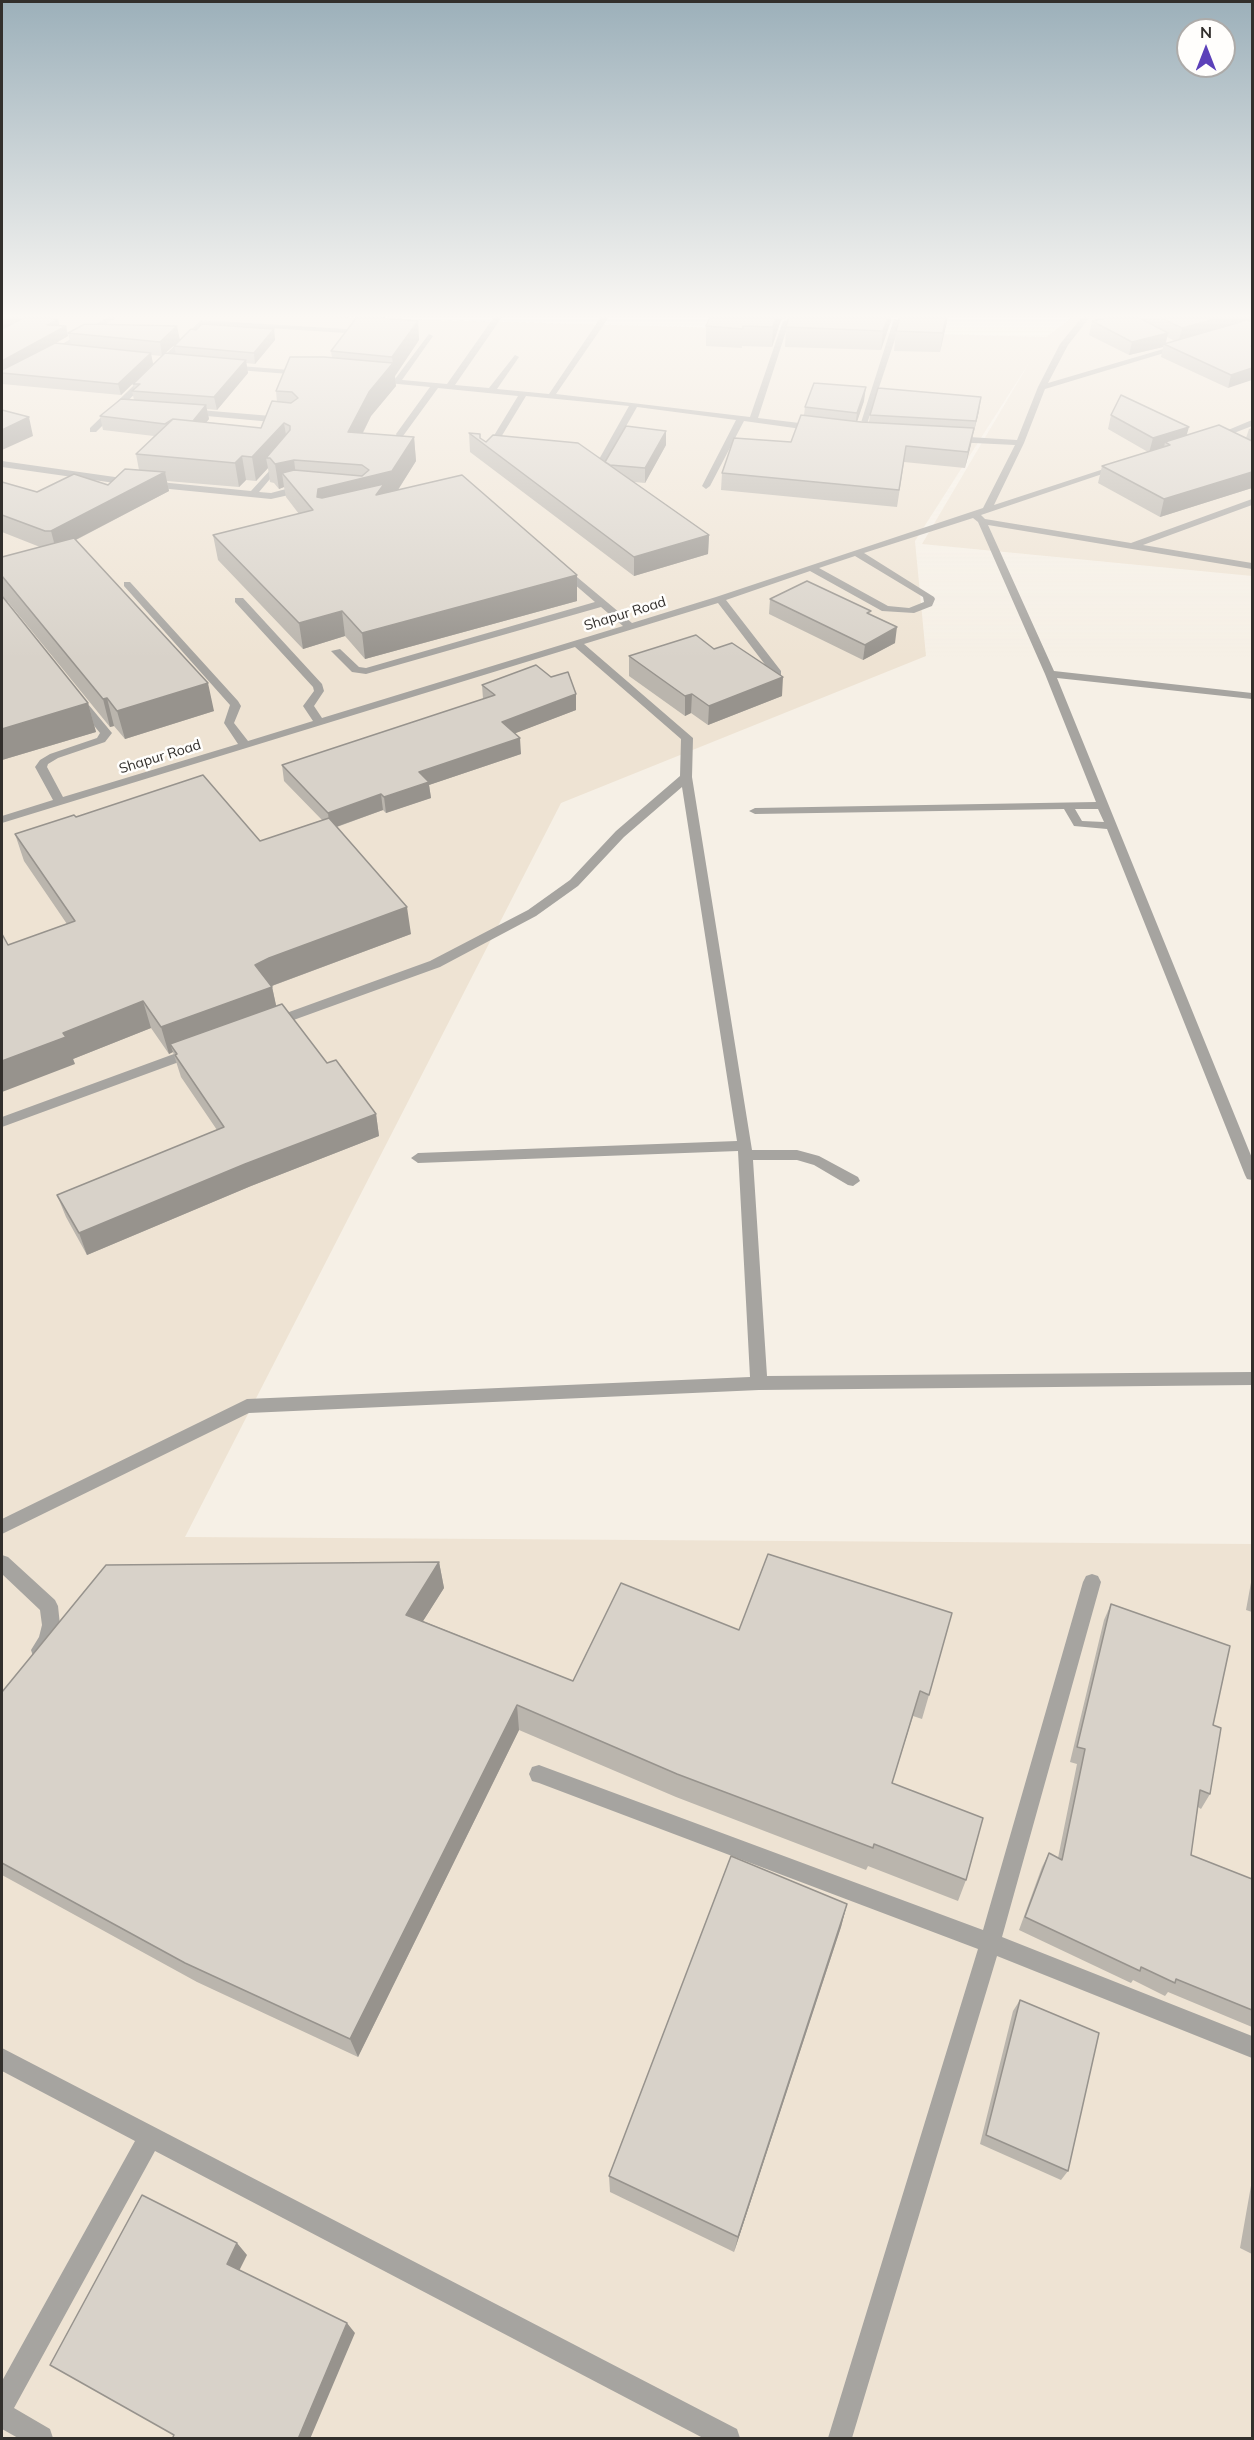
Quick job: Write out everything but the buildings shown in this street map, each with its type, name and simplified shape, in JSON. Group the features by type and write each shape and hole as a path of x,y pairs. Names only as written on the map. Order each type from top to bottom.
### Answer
{"street":[{"path":"487,455 501,431"},
{"path":"597,470 619,431"},
{"path":"706,486 735,431"},
{"path":"848,431 871,433"},
{"path":"987,509 1025,431"},
{"path":"1205,440 1221,439 1237,431"},
{"path":"940,438 1020,443"},
{"path":"253,494 288,452"},
{"path":"2,464 129,482 271,496 297,489 320,491"},
{"name":"Shapur Road","path":"2,820 631,627 856,552 978,518 987,509 1129,464"},
{"path":"2,476 14,467"},
{"path":"129,482 138,473"},
{"path":"1131,546 1252,502"},
{"path":"978,518 1252,566"},
{"path":"978,518 1050,674 1252,1175"},
{"path":"811,567 886,609 910,611 928,604 930,599 926,595 856,552"},
{"path":"557,565 631,627"},
{"path":"127,584 234,703 236,706 230,723 245,745"},
{"path":"720,599 777,673"},
{"path":"239,600 318,686 319,691 308,706 320,722"},
{"path":"336,651 356,670 366,671 603,603"},
{"path":"577,643 687,738 686,777 746,1150 759,1383"},
{"path":"1050,674 1252,696"},
{"path":"60,802 41,767 44,762 101,740 106,733 69,687"},
{"path":"257,1029 435,964 532,913 574,883 620,834 686,777"},
{"path":"1068,805 1078,824 1111,826"},
{"path":"755,811 1103,805"},
{"path":"2,1122 202,1049"},
{"path":"418,1158 746,1150 797,1155 819,1161 853,1181"},
{"path":"2,1527 246,1406 759,1383 1252,1379"},
{"path":"2,1563 49,1606 51,1625 47,1641 27,1665"},
{"path":"840,2439 990,1943 1092,1582"},
{"path":"539,1774 990,1943 1252,2047"},
{"path":"2,2059 728,2439"},
{"path":"2,2405 150,2137"},
{"path":"2,2415 41,2439"}],"shaded area":[{"path":"2,431 986,431 915,541 926,656 561,803 185,1537 1252,1544 1252,2438 2,2438"},
{"path":"989,431 1252,431 1252,576 922,544"}]}
